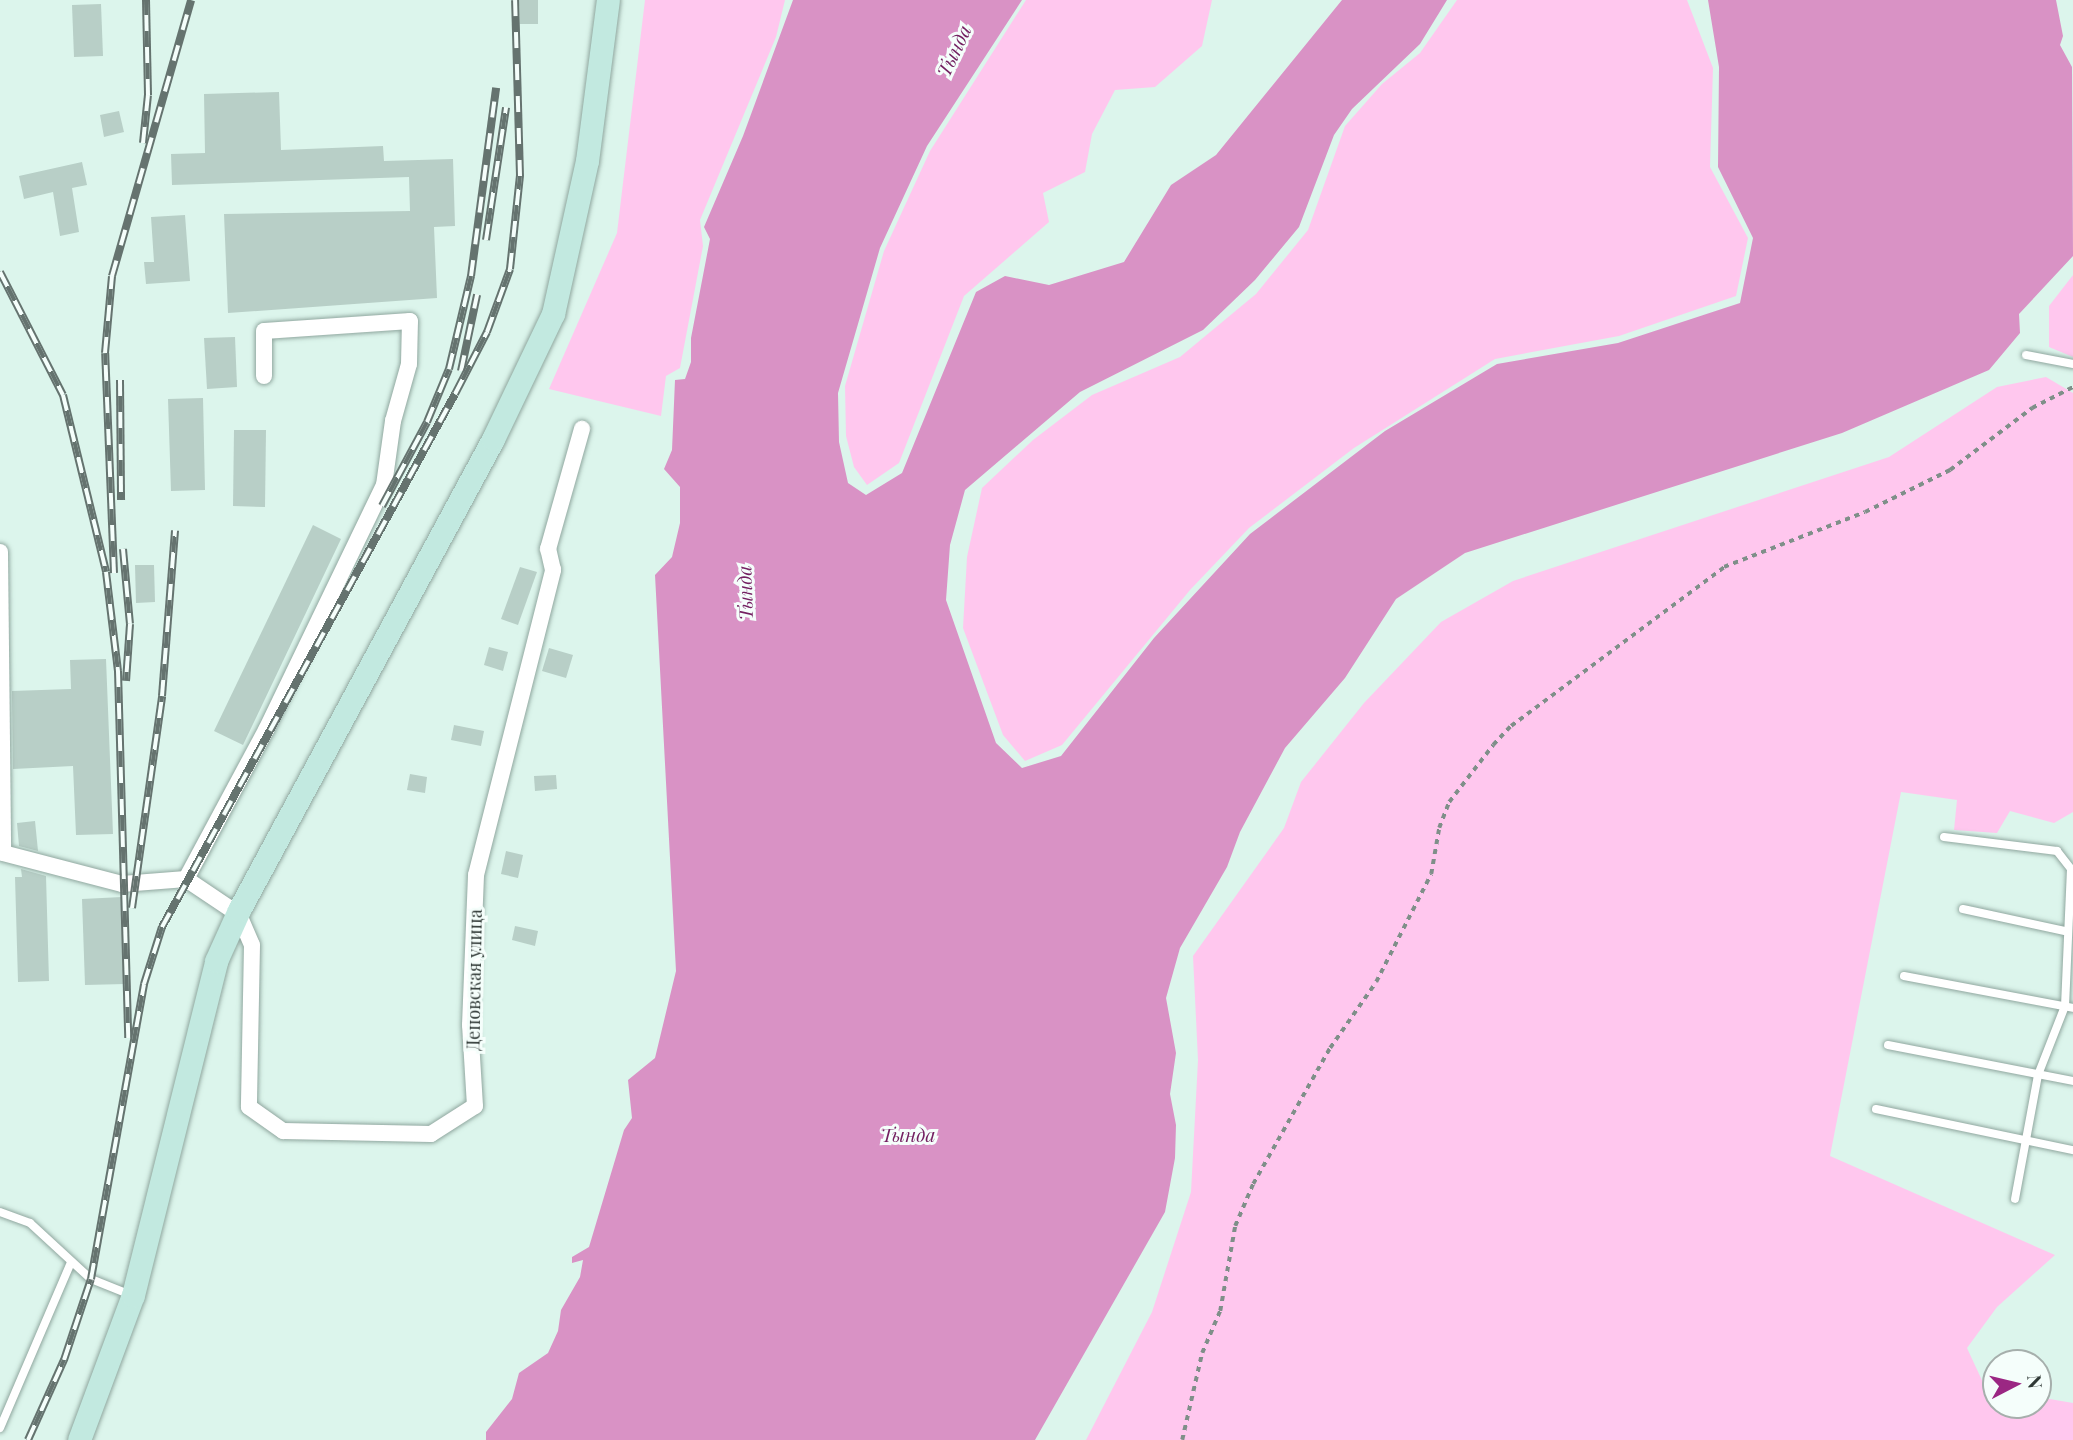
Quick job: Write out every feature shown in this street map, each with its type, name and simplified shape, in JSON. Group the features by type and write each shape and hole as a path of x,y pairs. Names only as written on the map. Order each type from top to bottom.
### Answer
{"street":[{"path":"79,1440 134,1295 194,1041 216,961 239,910 493,439 554,314 587,161 608,0"},
{"path":"186,879 266,730 384,485 393,421 409,364 410,321 264,331 264,376"},
{"name":"Деповская улица","path":"239,910 252,945 249,1107 283,1131 431,1134 475,1105 470,1025 476,874 553,570 548,549 582,429"},
{"path":"0,552 3,853 58,864 122,884 186,879 239,910"}],"lane":[{"path":"2026,355 2073,364"},
{"path":"1944,837 2057,851 2071,869 2065,931 2069,1007 2038,1074 2015,1199"},
{"path":"1963,909 2065,931"},
{"path":"1904,976 2069,1007"},
{"path":"1888,1045 2073,1082"},
{"path":"1877,1109 2073,1150"},
{"path":"0,1212 30,1223 91,1279 134,1295"},
{"path":"0,1429 71,1262"}],"path":[{"path":"1182,1440 1202,1353 1220,1311 1235,1226 1253,1184 1330,1048 1376,982 1431,874 1439,828 1450,802 1493,745 1511,726 1724,567 1865,512 1950,470 2032,408 2073,387"}],"shaded area":[{"path":"645,0 785,0 776,37 700,220 703,246 680,368 666,376 661,416 549,389 617,233"},
{"path":"1026,0 1212,0 1202,46 1155,87 1115,90 1092,134 1085,172 1043,193 1049,222 964,296 899,463 867,485 854,467 846,436 845,386 884,251 930,151"},
{"path":"1457,0 1687,0 1713,68 1710,167 1748,238 1736,296 1619,336 1495,359 1354,448 1249,528 1190,590 1062,745 1025,761 1003,735 963,628 967,557 982,488 1033,440 1092,395 1180,357 1256,294 1308,230 1345,126 1382,84 1420,53"},
{"path":"2073,275 2073,357 2049,347 2049,306"},
{"path":"2046,377 2073,393 2073,812 2054,823 2010,811 1997,833 1954,830 1957,800 1901,792 1830,1156 2055,1255 1997,1307 1967,1348 1982,1380 1982,1419 2052,1419 2052,1399 2073,1403 2073,1440 1086,1440 1152,1312 1191,1192 1198,1060 1193,956 1284,828 1301,782 1364,703 1441,622 1513,581 1889,457 1997,387"}],"water":[{"name":"Тында","path":"793,0 1022,0 927,146 880,248 838,393 839,442 848,483 866,495 902,473 976,292 1005,276 1049,285 1124,262 1171,185 1216,155 1342,0 1447,0 1420,44 1352,109 1334,135 1299,227 1255,280 1203,330 1080,392 965,490 950,545 946,600 996,743 1022,768 1061,756 1154,638 1250,534 1385,431 1497,364 1618,343 1740,303 1753,238 1718,167 1719,67 1708,0 2056,0 2063,36 2060,45 2072,67 2073,256 2019,314 2020,333 1989,370 1842,433 1465,553 1396,599 1345,678 1285,748 1240,832 1227,867 1180,948 1166,998 1176,1053 1170,1094 1176,1125 1175,1158 1165,1212 1035,1440 486,1440 486,1432 512,1399 519,1373 548,1353 558,1331 561,1310 580,1277 583,1260 572,1263 572,1257 589,1247 624,1130 632,1118 628,1080 655,1058 676,971 655,575 672,557 680,523 680,487 664,469 672,450 675,380 685,379 691,362 691,338 710,239 704,227 743,136"}],"building":[{"path":"519,0 538,0 538,24 520,24"},
{"path":"101,4 103,56 74,57 72,5"},
{"path":"279,92 281,150 383,146 384,161 453,159 455,226 434,227 437,298 228,313 224,214 410,211 409,177 172,185 171,154 205,153 204,94"},
{"path":"119,111 124,132 104,137 100,115"},
{"path":"82,162 87,185 72,188 79,232 60,236 53,192 24,199 19,176"},
{"path":"185,215 190,281 146,284 144,262 154,262 151,217"},
{"path":"235,337 237,387 207,389 204,338"},
{"path":"203,398 205,490 171,491 168,399"},
{"path":"234,430 266,430 265,507 233,506"},
{"path":"313,525 341,539 243,745 214,731"},
{"path":"135,565 154,565 155,602 136,603"},
{"path":"520,567 537,572 518,625 501,619"},
{"path":"489,647 508,652 503,671 484,665"},
{"path":"549,648 573,655 566,678 542,671"},
{"path":"106,659 113,834 76,835 73,766 13,769 12,691 71,689 70,660"},
{"path":"454,725 484,731 481,746 451,740"},
{"path":"410,774 427,777 425,793 407,790"},
{"path":"556,775 557,789 535,791 534,776"},
{"path":"35,821 38,851 19,846 17,823"},
{"path":"506,851 523,855 518,878 501,874"},
{"path":"21,869 46,876 49,981 18,982 15,877 22,877"},
{"path":"122,897 125,984 85,985 82,899"},
{"path":"515,926 538,931 535,946 512,940"}],"railway":[{"path":"143,143 148,95 146,0"},
{"path":"114,573 105,353 112,276 191,0"},
{"path":"28,1440 64,1360 91,1279 144,984 162,927 455,394 487,332 510,269 520,176 515,0"},
{"path":"382,506 427,422 449,369 471,276 496,88"},
{"path":"486,240 506,107"},
{"path":"0,272 63,395 106,572 118,671 128,1038"},
{"path":"461,371 477,295"},
{"path":"120,380 121,500"},
{"path":"132,908 162,696 175,531"},
{"path":"123,549 130,624 126,681"}]}
